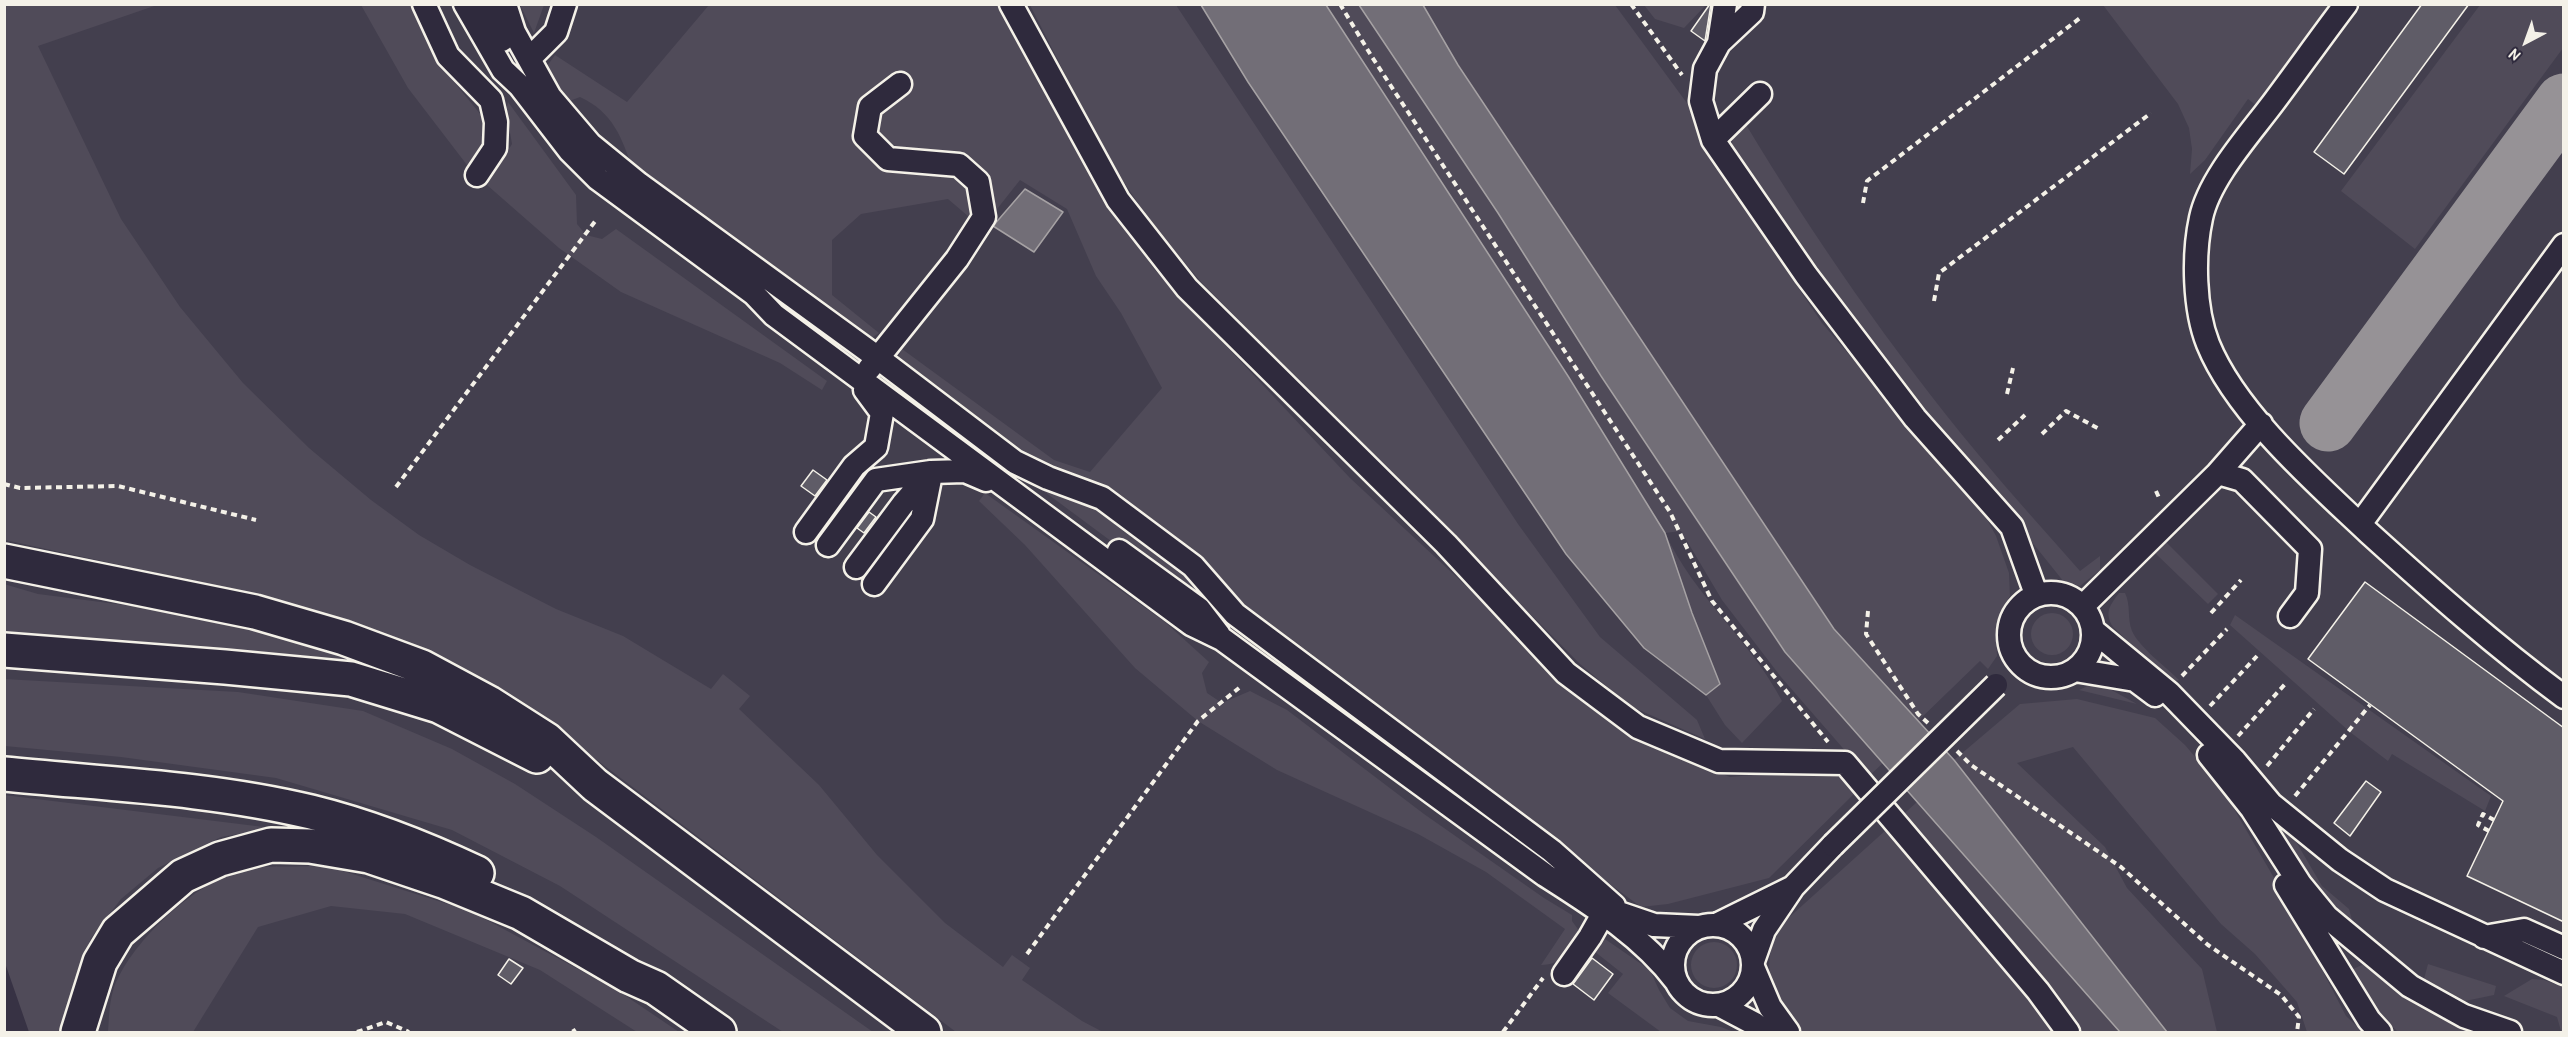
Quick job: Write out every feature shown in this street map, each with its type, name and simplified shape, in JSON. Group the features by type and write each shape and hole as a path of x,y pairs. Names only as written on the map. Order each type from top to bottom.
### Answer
{"highway":[{"path":"4,561 255,612 344,638 411,663 489,703 547,740 596,785 924,1032"},
{"path":"4,650 351,679 439,706 596,785"},
{"path":"4,774 237,797 312,812 411,844 537,900 636,964 656,988"},
{"path":"78,1032 100,962 118,932 183,876 220,859 271,845 310,846 369,856 443,881 521,913 629,976 656,988 719,1032"}],"street":[{"path":"424,4 448,56 491,100 496,122 495,148 477,175"},
{"path":"465,4 503,70 520,86 570,151 598,179 754,294 780,304 1199,609 1222,639"},
{"path":"488,4 520,86"},
{"path":"505,4 514,32 550,97 590,144 867,367 1011,490 1191,624 1222,639 1545,875 1604,910 1654,924 1708,926 1737,933 1745,941 1770,1007 1788,1032"},
{"path":"529,59 556,32 565,4"},
{"path":"1011,4 1118,200 1187,288 1446,544 1566,673 1638,727 1719,761 1845,763 2038,991 2068,1032"},
{"path":"1725,4 1719,43 1706,69 1701,102 1713,140 1806,275 1902,400 2012,527 2036,594"},
{"path":"1719,43 1752,12 1753,4"},
{"path":"2346,4 2218,177 2201,217 2197,261 2197,301 2208,343 2228,381 2261,424 2318,486 2440,597 2564,697"},
{"path":"867,367 957,259 984,217 978,182 959,165 888,159 865,136 870,107 900,84"},
{"path":"1713,140 1760,94"},
{"path":"2360,524 2564,245"},
{"path":"836,553 845,459 876,447 882,413 867,367"},
{"path":"867,367 1015,462 1048,478 1102,498 1193,566 1235,614 1552,851 1604,910 1645,947 1683,992 1694,1000 1719,1005 1755,1024 1763,1032"},
{"path":"2083,606 2218,473 2261,424"},
{"path":"836,553 876,480 932,472 965,471 1011,490"},
{"path":"836,553 903,504 932,472"},
{"path":"2218,473 2242,480 2310,549 2307,593 2290,616"},
{"path":"2062,593 2083,606 2094,632 2090,653 2075,670 2064,675 2046,676 2028,671 2019,663 2008,638 2015,611 2024,601 2036,594 2062,593"},
{"path":"2094,632 2169,693 2271,804 2340,860 2385,890 2564,973"},
{"path":"1719,1005 1732,1000 1750,981 1764,930 1793,887 1833,844 2019,663"},
{"path":"2075,670 2135,680 2162,700 2224,772 2252,809 2300,884 2327,916 2410,986 2464,1016 2510,1032"},
{"path":"2252,809 2276,870 2369,1020 2380,1032"},
{"path":"1676,981 1673,968 1674,955 1679,943 1688,934 1793,887"},
{"path":"1569,965 1604,910"},
{"path":"2484,937 2524,930 2564,948"}],"path":[{"path":"1340,4 1372,57 1670,512 1712,600 1845,763"},
{"path":"1632,4 1701,102"},
{"path":"1863,203 1867,181 2080,18"},
{"path":"1934,301 1939,273 2151,113"},
{"path":"396,487 596,220"},
{"path":"2007,394 2013,368"},
{"path":"2042,434 2066,411 2101,430"},
{"path":"1998,440 2025,415"},
{"path":"4,484 20,488 118,486 256,520"},
{"path":"2211,614 2241,580"},
{"path":"1868,612 1866,634 1918,714 1933,729"},
{"path":"2169,693 2227,629"},
{"path":"2203,713 2257,656"},
{"path":"2234,741 2286,683"},
{"path":"1027,954 1198,721 1239,688"},
{"path":"2295,796 2370,705"},
{"path":"2264,769 2314,709"},
{"path":"1948,743 1971,765 2121,867 2208,945 2281,995 2300,1017 2297,1032"},
{"path":"2489,831 2478,825 2483,814 2494,820"},
{"path":"1503,1032 1547,974 1569,965"},
{"path":"357,1032 386,1022 409,1032"}],"shaded area":[{"path":"5,5 2563,5 2563,1032 88,1032 5,821"},
{"path":"5,5 157,5 38,46 121,219 180,307 243,383 309,448 371,500 419,535 470,565 556,609 623,636 711,689 723,674 750,696 739,709 819,785 877,855 945,923 1003,967 1012,955 1030,968 1022,980 1082,1021 1103,1032 956,1032 523,704 425,653 360,626 194,581 5,540"},
{"path":"361,5 410,5 436,60 481,115 490,138 481,156 467,165 408,88"},
{"path":"521,5 544,5 534,33 521,7"},
{"path":"709,5 1006,5 1115,209 1154,269 1350,478 1606,716 1671,754 1730,777 1820,769 1839,775 1860,788 1769,878 1668,904 1641,907 1272,634 1233,599 1201,562 1016,455 906,370 898,358 902,349 1054,460 1090,472 1162,388 1121,313 1096,276 1067,209 1020,180 982,228 948,199 861,214 832,240 832,295 879,333 870,339 633,170 615,127 601,110 580,97 567,102 548,81 545,69 555,55 627,102"},
{"path":"1030,5 1176,5 1518,524 1600,637 1697,720 1705,739 1630,706 1580,664 1201,282 1152,224 1107,157"},
{"path":"1201,5 1326,5 1568,376 1665,533 1692,613 1720,684 1706,695 1644,648 1566,554 1248,82"},
{"path":"1326,5 1359,5 1498,213 1601,376 1785,652 1883,763 1868,777 1781,677 1722,600 1681,531 1665,533 1568,376"},
{"path":"1359,5 1423,5 1458,65 1834,629 1954,760 2167,1032 2120,1032 1785,652 1601,376 1498,213"},
{"path":"1423,5 1615,5 1692,110 1708,154 1822,323 1982,510 1996,536 2009,573 2010,596 2000,613 1996,633 1997,656 1988,669 1980,661 1918,721 1834,629 1458,65"},
{"path":"1644,5 1706,5 1684,28 1655,19"},
{"path":"2103,5 2332,5 2257,106 2248,99 2205,160 2190,174 2192,149 2189,128 2178,104"},
{"path":"2480,5 2563,5 2563,48 2415,249 2341,191"},
{"path":"508,102 576,195 577,224 586,235 602,239 616,229 827,381 822,390 780,363 621,292 559,248 487,185 512,144 506,110"},
{"path":"1745,123 1826,251 1946,415 2080,571 2100,556 2100,570 2080,586 2064,582 1827,287 1731,149 1734,132"},
{"path":"1025,189 1063,212 1034,252 993,226"},
{"path":"1026,478 1096,503 1526,840 1546,864"},
{"path":"985,493 1165,622 1209,662 1202,673 1207,693 1222,703 1250,691 1287,710 1424,814 1572,915 1572,921 1580,932 1569,950 1555,962 1541,965 1565,929 1486,872 1418,834 1277,770 1198,721 1135,668 1025,545 979,501"},
{"path":"1665,533 1691,577 1755,658 1782,701 1742,743 1725,725 1706,695 1720,684 1692,613"},
{"path":"2166,542 2218,594 2208,604 2155,553"},
{"path":"4,584 38,594 226,618 297,638 436,687 5,634"},
{"path":"2119,593 2125,593 2127,598 2135,637 2179,680 2171,682 2113,627 2110,622 2109,609"},
{"path":"2052,613 2060,614 2067,619 2072,626 2072,642 2067,649 2060,654 2052,655 2044,654 2037,649 2032,642 2031,634 2032,626 2037,619 2044,614"},
{"path":"2235,615 2491,796 2485,811 2392,754 2388,761 2350,732 2230,625"},
{"path":"4,679 238,692 363,711 452,749 515,784 596,837 873,1032 783,1032 560,886 452,830 276,778 121,757 5,746"},
{"path":"2092,684 2106,687 2137,704 2079,690"},
{"path":"2077,699 2155,718 2185,745 2223,790 2277,883 2346,1016 2363,1032 2307,1032 2297,1002 2255,954 2221,924 2073,747 2017,763 2105,847 2127,888 2202,969 2217,1032 2167,1032 1954,760 2020,704"},
{"path":"4,795 272,828 221,837 158,868 121,899 91,938 66,1012 62,1032 29,1032 5,963"},
{"path":"1917,802 2120,1032 1799,1032 1782,1005 1771,979 1769,966 1775,938 1784,922"},
{"path":"2273,815 2295,840 2322,886 2349,909 2352,920 2348,923 2319,893 2268,820"},
{"path":"327,866 470,911 617,990 679,1032 637,1032 540,970 405,914 331,906 258,927 193,1032 108,1032 113,991 121,973 147,936 183,902 222,878 248,868"},
{"path":"1605,939 1650,970 1670,1008 1688,1021 1721,1027 1734,1032 1661,1032 1608,993 1623,974 1594,951"},
{"path":"1714,942 1730,949 1737,965 1730,981 1714,988 1698,981 1691,965 1698,949"},
{"path":"2364,964 2416,1002 2474,1032 2398,1032 2368,1003 2351,970"},
{"path":"2428,964 2496,986 2494,995 2465,1001 2424,979"},
{"path":"2532,979 2544,980 2563,987 2563,1031 2561,1031 2557,1017 2504,996"}],"building":[{"path":"1711,4 1705,41 1691,31"},
{"path":"2422,4 2469,4 2344,174 2314,152"},
{"path":"813,470 827,480 815,496 801,486"},
{"path":"869,512 876,517 864,533 857,528"},
{"path":"2365,582 2564,728 2564,922 2467,876 2503,801 2308,659"},
{"path":"2366,781 2381,792 2350,836 2334,823"},
{"path":"1592,958 1613,974 1594,1000 1573,984"},
{"path":"509,959 523,968 511,984 498,975"}],"taxiway":[{"path":"2328,423 2564,102"}]}
